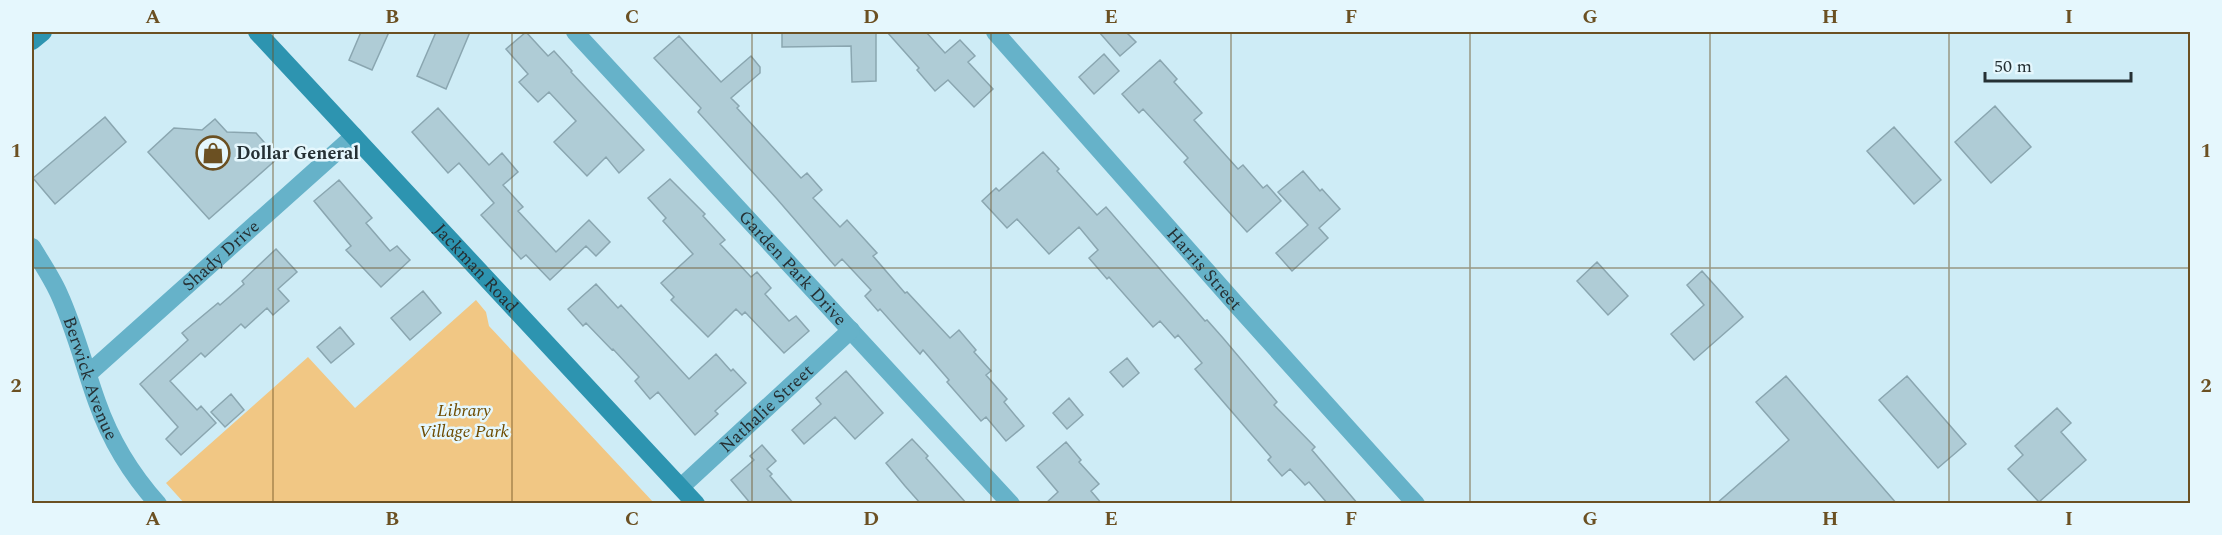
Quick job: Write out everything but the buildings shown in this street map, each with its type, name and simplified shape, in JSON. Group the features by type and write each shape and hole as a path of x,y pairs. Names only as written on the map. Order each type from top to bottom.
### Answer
{"street":[{"path":"32,41 43,32"},
{"name":"Jackman Road","path":"257,32 696,504"},
{"name":"Garden Park Drive","path":"576,32 1011,504"},
{"name":"Harris Street","path":"995,32 1416,504"},
{"name":"Shady Drive","path":"87,374 354,136"},
{"name":"Berwick Avenue","path":"32,247 59,293 101,414 139,480 158,504"},
{"name":"Nathalie Street","path":"681,487 851,330"}],"green space":[{"name":"Library Village Park","path":"476,300 486,312 489,326 654,503 185,504 166,483 308,357 355,408"}],"place":[{"name":"Dollar General","path":"213,153"}]}
